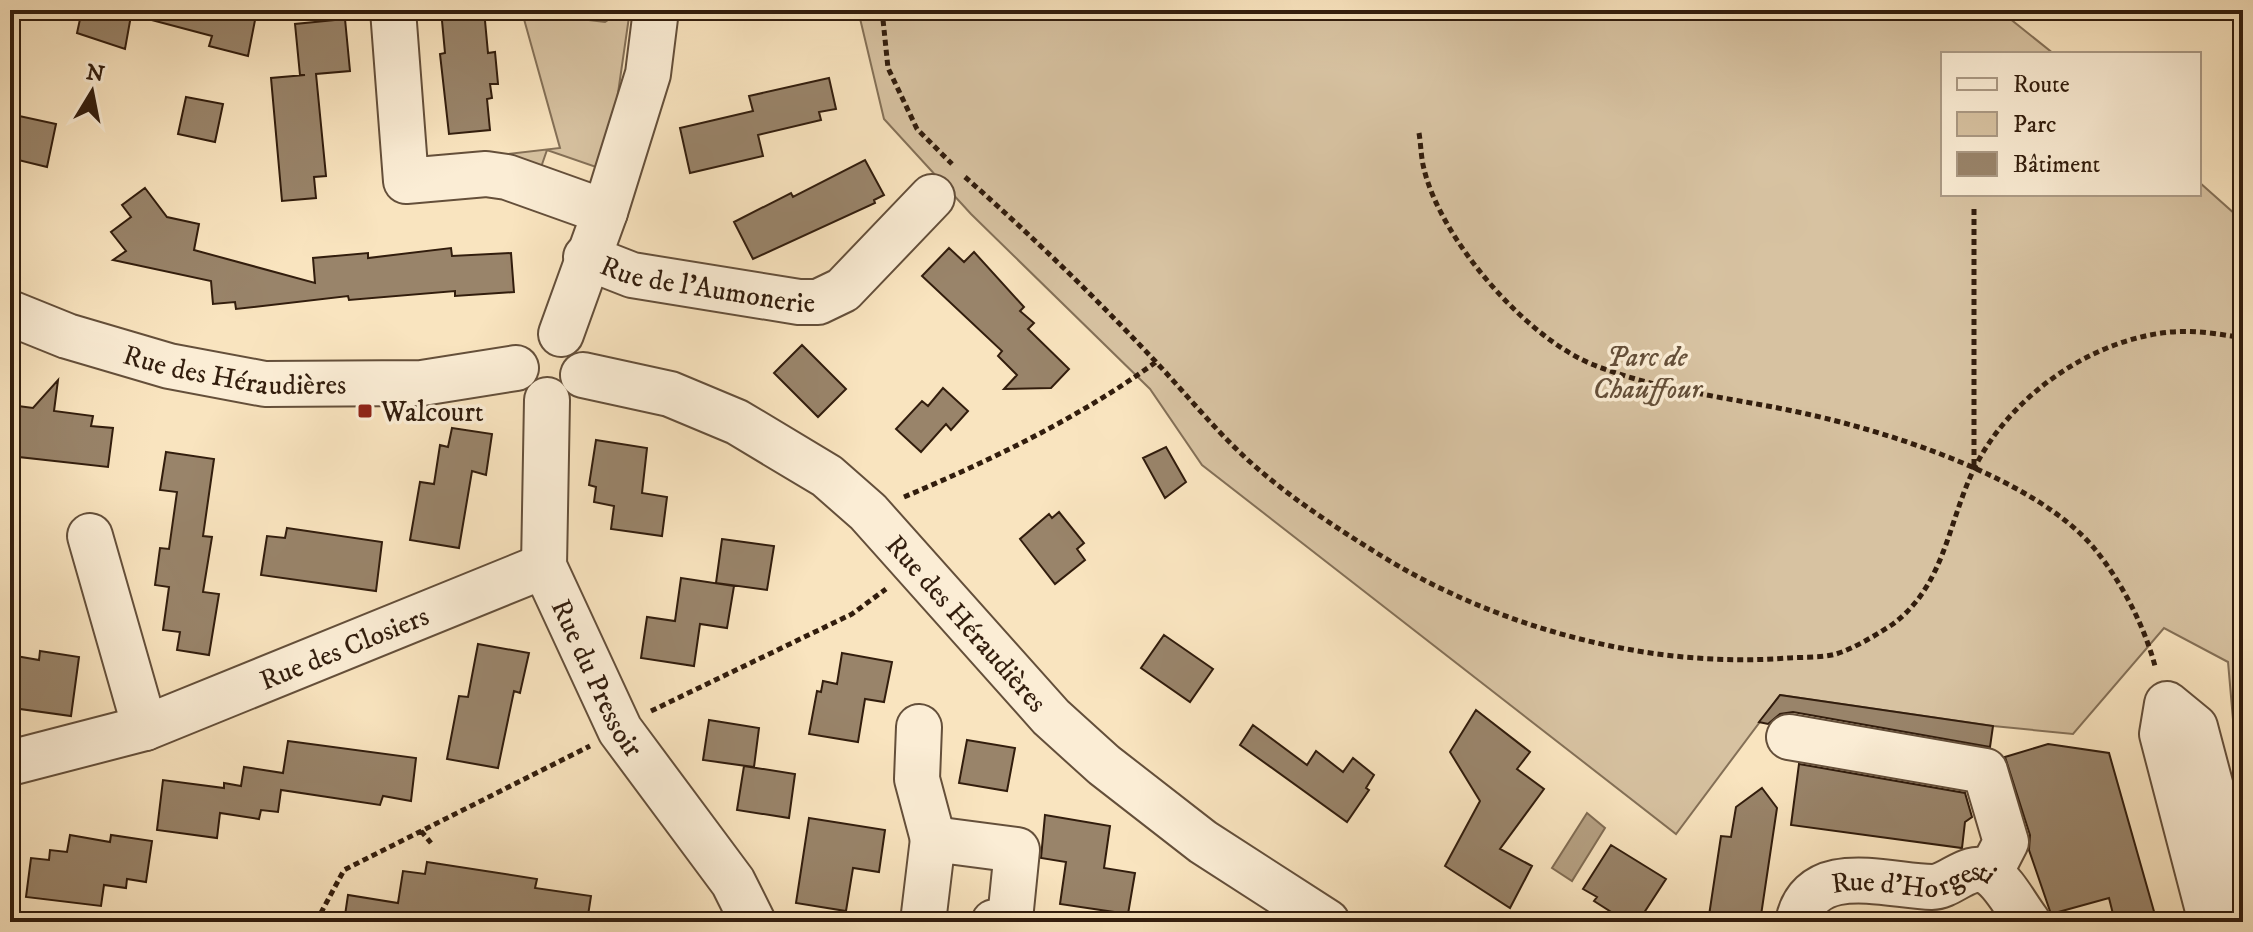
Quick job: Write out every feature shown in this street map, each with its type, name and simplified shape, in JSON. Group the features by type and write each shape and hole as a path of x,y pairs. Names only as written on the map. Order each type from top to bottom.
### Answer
{"street":[{"path":"393,10 406,181 486,174 507,177 605,212"},
{"path":"561,334 586,257 605,212 648,74 656,10"},
{"name":"Rue de l’Aumonerie","path":"586,257 632,275 799,302 818,302 843,290 932,197"},
{"name":"Rue des Héraudières","path":"10,313 67,336 169,366 265,384 422,383 516,368"},
{"path":"543,333 561,334 580,350 583,375 567,395 547,400 527,391 516,368 520,350 532,337 543,333"},
{"name":"Rue des Héraudières","path":"583,375 670,394 737,422 827,476 868,512 1061,727 1203,842 1327,922"},
{"name":"Rue du Pressoir","path":"547,400 544,566 620,730 733,882 753,922"},
{"path":"90,536 145,728"},
{"name":"Rue des Closiers","path":"10,763 145,728 544,566"},
{"path":"2211,922 2162,734 2167,704 2195,727 2243,908"},
{"path":"919,727 917,779 933,839 923,922"},
{"path":"1789,737 1985,771 2006,842 1990,873"},
{"path":"933,839 1017,850 1006,921"},
{"name":"Rue d'Horgesti","path":"1798,922 1801,909 1822,887 1850,878 1936,887 1974,869 1990,873 2028,922"}],"path":[{"path":"882,10 888,68 917,129 1029,233 1156,362 1205,419 1253,464 1316,513 1383,557 1459,598 1542,627 1617,647 1689,657 1762,660 1836,654 1894,623 1929,583 1943,557 1974,468 2011,415 2048,383 2088,356 2141,337 2172,332 2243,338"},
{"path":"1419,133 1424,171 1452,233 1486,282 1550,339 1591,364 1639,381 1853,426 1896,438 1974,468 2056,514 2092,547 2122,588 2155,666"},
{"path":"1974,209 1974,468"},
{"path":"868,512 989,461 1114,390 1156,362"},
{"path":"644,716 852,614 893,584"},
{"path":"316,922 321,907 344,870 595,743"},
{"path":"421,831 431,843"}],"green space":[{"path":"623,10 630,10 616,107 596,167 547,150 539,173 491,156 560,148 522,12 605,22"},
{"name":"Parc de Chauffour","path":"858,10 1999,10 2052,52 1941,52 1941,196 2201,196 2201,184 2235,214 2243,216 2243,756 2236,754 2228,662 2164,628 2073,734 1993,726 1780,695 1676,834 1202,465 1150,389 971,214 884,119"}],"shaded area":[{"path":"1587,813 1605,828 1572,881 1552,868"}],"building":[{"path":"82,10 132,10 125,49 77,33"},
{"path":"145,10 257,10 248,56 209,46 212,36 144,18"},
{"path":"441,10 484,10 488,53 495,52 498,84 490,84 492,98 487,99 490,130 449,134 440,54 445,53"},
{"path":"345,19 350,71 316,74 326,176 314,177 316,198 282,201 271,78 305,75 300,75 295,24"},
{"path":"829,78 836,109 819,112 821,120 758,135 763,156 690,173 680,128 753,111 749,96"},
{"path":"186,97 223,104 215,142 178,134"},
{"path":"10,114 56,124 47,167 10,158"},
{"path":"865,160 884,195 874,200 875,203 753,259 734,222 791,193 793,197"},
{"path":"145,188 167,217 199,224 194,250 315,283 313,258 368,253 368,258 451,248 452,256 511,253 514,292 455,296 455,291 349,300 348,296 236,309 235,302 213,304 211,281 113,260 126,251 111,232 131,217 122,205"},
{"path":"949,248 964,262 974,252 1024,307 1020,311 1034,323 1028,329 1069,369 1051,388 1004,389 1017,375 998,356 1002,351 922,276"},
{"path":"802,345 846,389 818,417 774,373"},
{"path":"58,380 54,411 93,416 91,426 113,428 108,467 10,456 10,405 33,408"},
{"path":"943,388 968,411 951,430 946,424 921,452 896,429 922,401 928,406"},
{"path":"452,428 492,434 486,475 472,471 459,548 410,540 420,482 434,484 440,445 448,447"},
{"path":"596,440 647,448 642,493 667,497 662,536 611,529 614,506 594,502 596,487 589,485"},
{"path":"1166,447 1186,482 1165,498 1143,458"},
{"path":"166,452 214,459 203,536 212,537 203,592 219,594 209,655 177,650 180,632 163,630 169,587 155,585 160,548 169,549 177,492 160,490"},
{"path":"1059,512 1084,543 1077,549 1085,560 1055,584 1020,539 1049,514 1052,518"},
{"path":"287,528 382,542 376,591 261,575 267,536 285,538"},
{"path":"722,539 774,546 767,590 716,583"},
{"path":"681,578 734,586 727,628 700,624 694,666 641,658 647,617 675,621"},
{"path":"1164,635 1213,669 1190,702 1141,668"},
{"path":"478,644 529,653 520,693 514,691 498,768 447,759 459,696 468,697"},
{"path":"40,651 79,657 71,716 13,708 10,702 10,655 39,660"},
{"path":"842,653 892,662 884,702 865,699 858,742 809,734 817,691 821,692 823,681 837,684"},
{"path":"1780,695 1993,726 1990,747 1793,712 1780,714 1768,724 1759,722"},
{"path":"1476,710 1530,752 1517,769 1544,789 1500,849 1532,866 1510,908 1445,866 1480,801 1450,752"},
{"path":"709,720 759,728 754,767 703,760"},
{"path":"1253,725 1307,765 1316,751 1343,772 1353,758 1374,775 1366,788 1369,790 1347,822 1240,745"},
{"path":"967,740 1015,748 1007,791 959,783"},
{"path":"288,741 416,758 411,801 383,796 380,805 281,790 278,812 261,810 259,819 220,813 217,838 157,830 163,780 224,788 224,783 241,786 244,767 283,773"},
{"path":"2048,744 2109,753 2157,922 2115,922 2109,898 2051,914 2029,850 2030,835 2005,757"},
{"path":"1799,764 1965,793 1972,817 1965,822 1962,848 1791,825"},
{"path":"744,766 795,774 789,818 737,810"},
{"path":"1762,788 1777,808 1760,922 1708,922 1721,836 1731,837 1736,807"},
{"path":"1045,815 1110,826 1104,868 1135,873 1128,914 1060,904 1066,862 1041,858"},
{"path":"809,818 885,830 879,872 853,868 846,911 796,903"},
{"path":"70,835 110,842 111,835 152,841 146,882 127,879 126,888 104,885 101,906 26,897 31,858 49,860 50,850 67,852"},
{"path":"1611,845 1666,879 1638,922 1627,922 1594,901 1597,897 1583,889"},
{"path":"427,862 537,879 535,888 591,896 587,922 452,922 429,918 429,922 344,922 348,895 398,903 403,871 425,874"}],"place":[{"name":"Walcourt","path":"365,411"}]}
